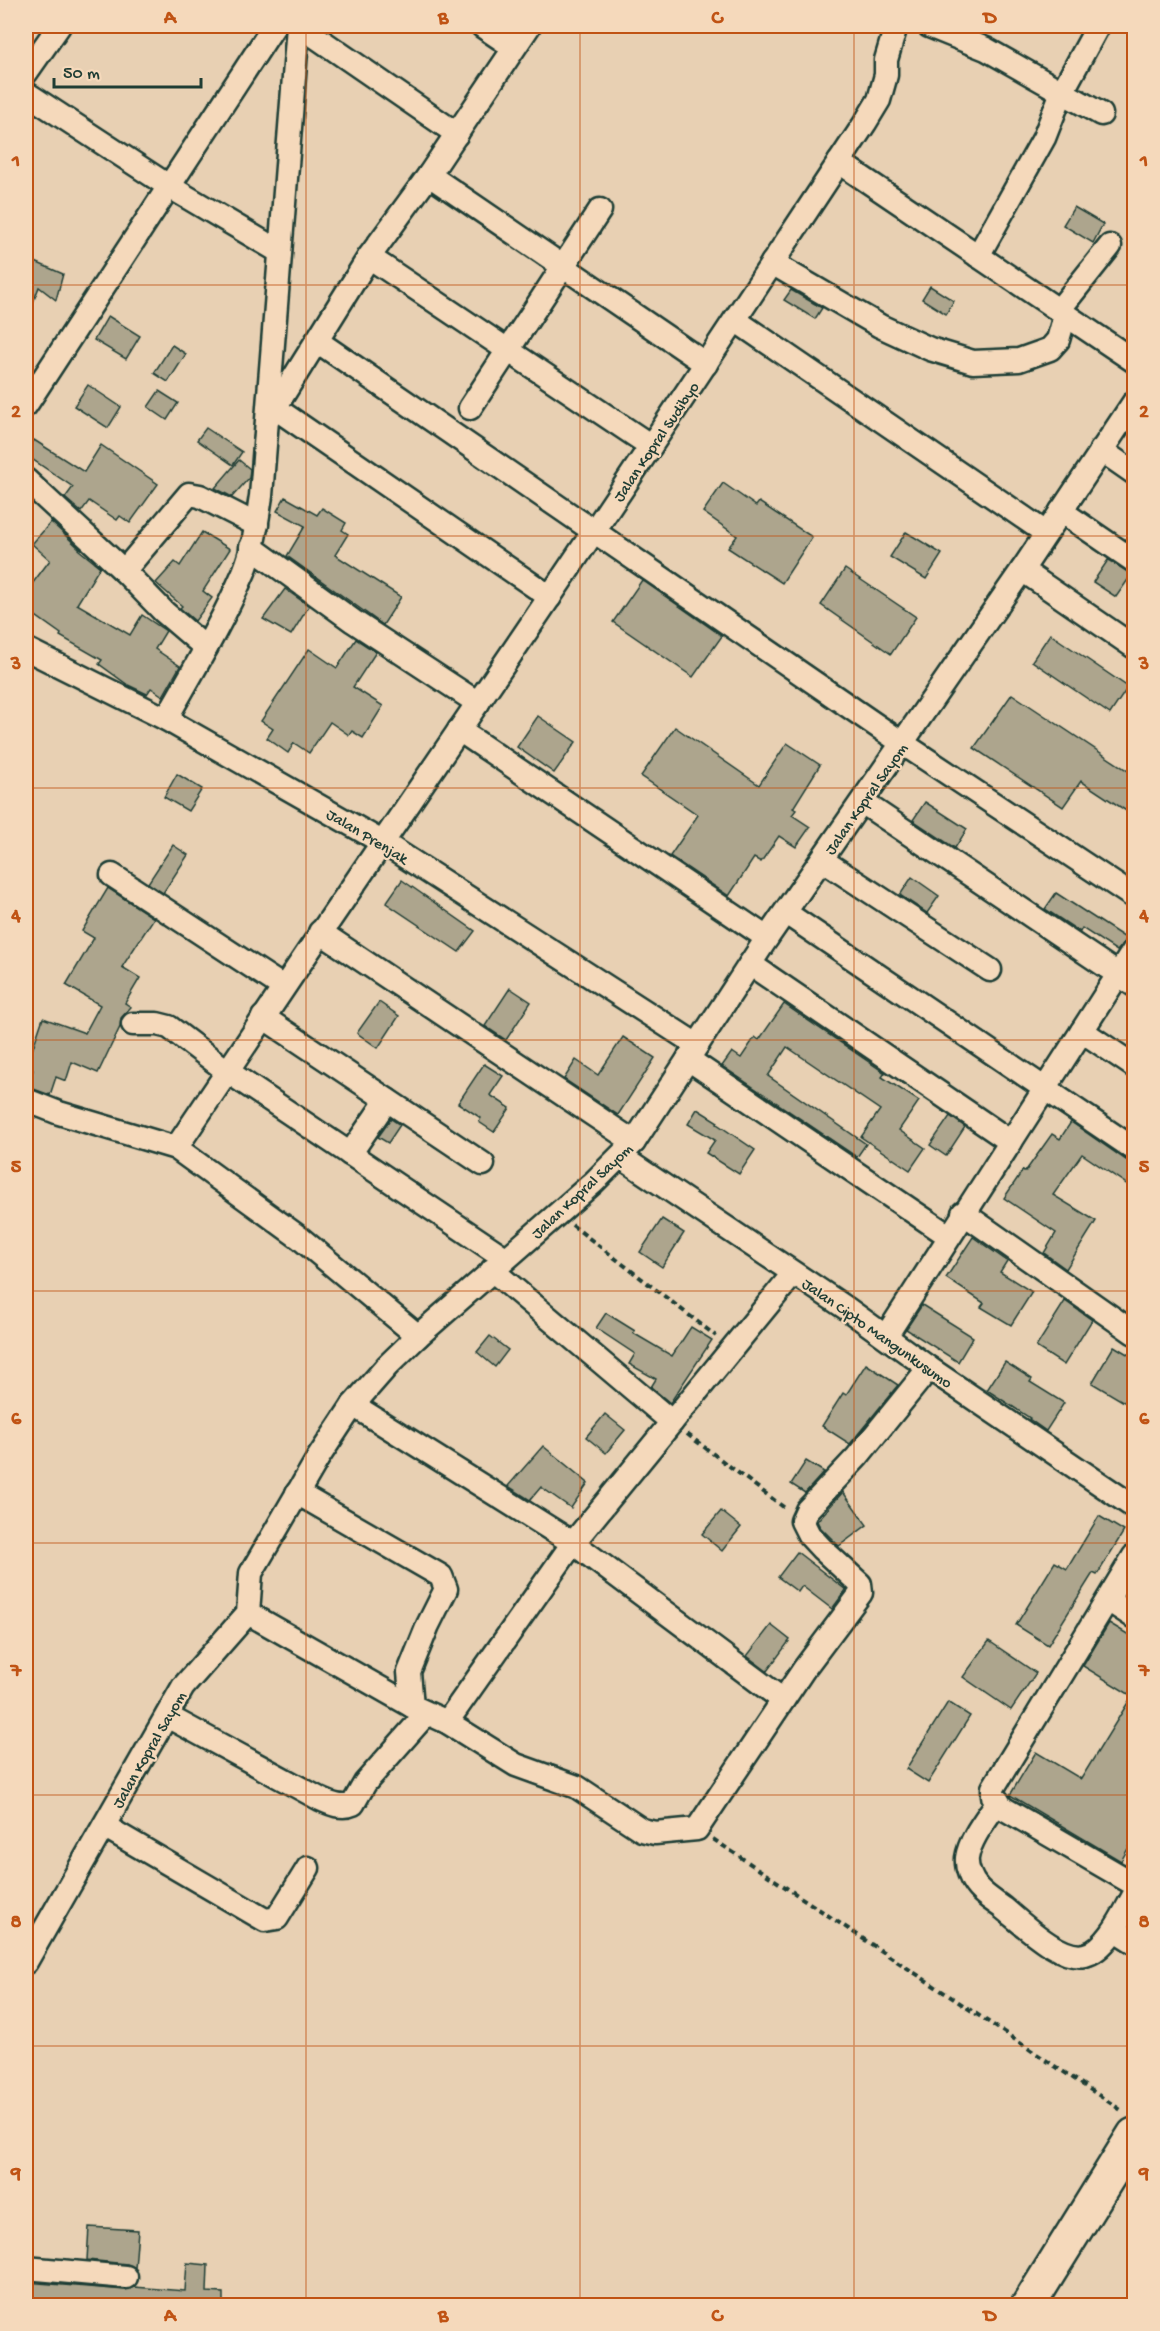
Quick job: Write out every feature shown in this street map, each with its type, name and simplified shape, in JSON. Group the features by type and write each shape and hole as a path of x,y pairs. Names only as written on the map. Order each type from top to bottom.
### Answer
{"highway":[{"path":"1028,2306 1130,2123"}],"street":[{"path":"26,74 59,26"},
{"path":"26,405 274,26"},
{"path":"166,720 206,648 244,571 257,525 271,414 280,252 299,26 457,134"},
{"path":"482,26 513,47"},
{"path":"271,414 369,257 429,175 529,26"},
{"name":"Jalan Kopral Sudibyo","path":"176,1148 320,932 550,597 879,100 886,75 886,60 896,26"},
{"path":"929,26 986,49 1101,114"},
{"path":"978,256 1044,138 1062,92 1098,26"},
{"path":"26,93 170,187 280,252"},
{"path":"839,162 1134,361"},
{"path":"429,175 706,364"},
{"path":"470,408 600,210"},
{"path":"772,263 880,326 930,349 973,362 1019,360 1050,349 1058,340 1062,313 1110,246"},
{"path":"369,257 651,446"},
{"path":"735,320 1046,533"},
{"path":"317,340 902,743 1134,897"},
{"name":"Jalan Kopral Sayom","path":"26,1962 183,1687 248,1613 251,1573 297,1493 353,1405 418,1336 558,1214 627,1150 767,938 1022,570 1134,402"},
{"path":"271,414 550,597"},
{"path":"1101,450 1134,473"},
{"path":"26,480 124,571 164,612 206,648"},
{"path":"124,571 189,494 200,496 257,525"},
{"path":"1061,511 1134,561"},
{"path":"251,547 353,621 478,703"},
{"path":"1022,570 1134,647"},
{"name":"Jalan Prenjak","path":"26,649 166,720 382,842 693,1052 949,1236"},
{"path":"459,730 767,938"},
{"path":"862,802 1127,979"},
{"path":"822,860 990,970"},
{"path":"112,875 283,987"},
{"path":"786,913 1134,1149"},
{"name":"Jalan Cipto Mangunkusumo","path":"320,932 627,1150 794,1274 929,1368 1131,1497"},
{"path":"886,1336 1082,1031 1127,979 1134,950"},
{"path":"750,964 1011,1142"},
{"path":"263,1017 483,1164"},
{"path":"133,1024 158,1024 169,1027 227,1071 350,1154 499,1264 672,1422"},
{"path":"1082,1031 1134,1066"},
{"path":"26,1100 59,1113 176,1148 300,1238 418,1336"},
{"path":"350,1154 387,1100"},
{"path":"963,1214 1134,1333"},
{"path":"447,1722 573,1543 794,1274"},
{"path":"248,1613 419,1710 447,1722 516,1765 577,1787 642,1830 655,1833 697,1829 783,1700 851,1608 862,1588 815,1542 802,1521 807,1510 857,1457 929,1368"},
{"path":"353,1405 573,1543 783,1700"},
{"path":"297,1493 444,1580 446,1590 428,1625 409,1672 419,1710"},
{"path":"1134,1556 993,1788 993,1796 1003,1808 1134,1884"},
{"path":"1108,1600 1134,1617"},
{"path":"167,1716 320,1799 334,1805 345,1806 353,1804 365,1783 419,1710"},
{"path":"998,1801 972,1843 967,1859 969,1873 978,1888 1042,1940 1070,1954 1086,1955 1098,1948 1115,1930 1134,1895"},
{"path":"104,1826 265,1920 277,1918 308,1868"},
{"path":"1115,1930 1134,1942"},
{"path":"26,2268 126,2277"}],"path":[{"path":"558,1214 733,1349"},
{"path":"672,1422 802,1521"},
{"path":"697,1829 1130,2123"}],"building":[{"path":"1074,207 1103,224 1093,243 1063,225"},
{"path":"26,258 63,274 56,300 39,287 27,318"},
{"path":"930,286 954,301 946,314 922,299"},
{"path":"791,290 822,308 815,319 784,300"},
{"path":"108,316 140,336 126,359 94,340"},
{"path":"172,345 186,354 168,382 154,373"},
{"path":"88,385 121,407 108,428 74,406"},
{"path":"159,391 178,403 167,420 148,407"},
{"path":"206,428 242,452 233,465 197,440"},
{"path":"34,440 84,472 101,445 158,484 130,523 120,516 117,520 89,501 81,512 65,498 73,487 26,455"},
{"path":"239,460 250,469 249,478 232,497 215,488"},
{"path":"723,483 756,506 759,502 812,537 782,583 728,548 737,536 703,512"},
{"path":"285,497 317,515 322,508 346,523 342,530 348,534 335,555 401,597 383,625 287,556 305,526 277,511"},
{"path":"51,522 100,567 77,604 130,635 142,615 166,631 155,649 180,666 163,696 151,688 147,694 128,685 99,664 102,660 60,636 61,634 26,609 26,592 50,560 32,544"},
{"path":"202,532 230,549 203,591 212,598 195,621 156,583 175,562 180,566"},
{"path":"906,532 942,554 926,579 890,557"},
{"path":"1108,560 1132,574 1116,597 1093,582"},
{"path":"845,569 916,617 891,654 821,605"},
{"path":"642,580 722,636 693,677 613,622"},
{"path":"285,589 309,606 291,635 263,619"},
{"path":"1050,634 1128,687 1110,714 1032,661"},
{"path":"356,639 376,652 353,687 383,706 363,738 352,731 349,735 330,722 309,753 294,743 288,753 267,738 273,729 261,721 309,649 337,668"},
{"path":"1012,694 1134,775 1134,816 1081,781 1063,807 974,748"},
{"path":"538,716 576,742 554,773 517,747"},
{"path":"675,727 759,785 787,743 820,765 793,808 796,810 792,815 810,827 796,847 779,836 761,862 754,858 729,896 670,856 698,815 641,776"},
{"path":"177,774 202,789 188,811 164,797"},
{"path":"925,802 967,829 955,848 913,820"},
{"path":"173,845 188,855 163,893 148,883"},
{"path":"912,877 939,896 927,913 900,895"},
{"path":"402,880 475,931 459,952 386,903"},
{"path":"108,888 154,918 122,967 140,978 125,1003 131,1007 121,1018 120,1027 98,1073 72,1062 66,1081 56,1077 50,1095 28,1087 33,1070 26,1068 43,1018 85,1033 100,1005 66,985 94,938 82,931"},
{"path":"1056,893 1127,939 1117,951 1082,928 1080,932 1045,909"},
{"path":"510,988 531,1002 506,1040 485,1026"},
{"path":"379,1002 399,1016 378,1048 357,1033"},
{"path":"784,1004 885,1073 882,1077 919,1101 899,1130 925,1148 910,1170 861,1137 880,1110 787,1047 768,1076 866,1144 857,1157 722,1066 732,1052 741,1058 755,1037 759,1040"},
{"path":"623,1037 655,1058 618,1115 564,1079 576,1060 598,1075"},
{"path":"484,1064 503,1076 490,1095 510,1108 494,1132 479,1122 481,1118 458,1103"},
{"path":"697,1109 755,1150 739,1174 706,1153 715,1140 688,1124"},
{"path":"950,1116 965,1127 946,1156 930,1145"},
{"path":"391,1119 400,1125 388,1143 378,1137"},
{"path":"1071,1122 1126,1160 1134,1162 1134,1189 1082,1154 1053,1195 1096,1221 1066,1269 1044,1253 1056,1233 1004,1198 1052,1134 1060,1139"},
{"path":"662,1219 684,1233 662,1267 640,1252"},
{"path":"973,1237 1007,1261 1000,1272 1032,1292 1011,1325 981,1307 984,1303 946,1278"},
{"path":"1065,1301 1092,1320 1064,1365 1036,1347"},
{"path":"922,1305 973,1337 958,1362 906,1329"},
{"path":"606,1313 635,1331 633,1333 672,1356 691,1327 712,1340 670,1403 651,1387 656,1379 629,1364 635,1354 596,1328"},
{"path":"490,1336 508,1350 495,1367 477,1352"},
{"path":"1114,1346 1134,1358 1134,1408 1092,1383"},
{"path":"1005,1362 1032,1379 1030,1382 1064,1403 1046,1431 987,1390"},
{"path":"866,1364 898,1385 850,1444 822,1426 843,1393 846,1395"},
{"path":"605,1414 625,1430 606,1453 586,1437"},
{"path":"543,1446 588,1483 571,1508 541,1487 530,1500 508,1486"},
{"path":"806,1461 824,1472 805,1493 791,1484"},
{"path":"843,1492 867,1525 839,1546 817,1521"},
{"path":"721,1511 741,1527 722,1551 702,1534"},
{"path":"1099,1516 1124,1531 1097,1575 1093,1573 1048,1645 1016,1625 1055,1562 1067,1569"},
{"path":"797,1552 846,1590 832,1609 802,1586 798,1592 778,1577"},
{"path":"1109,1623 1134,1638 1134,1838 1121,1861 1010,1795 1036,1752 1081,1779 1132,1696 1083,1666"},
{"path":"771,1625 790,1640 767,1671 747,1656"},
{"path":"989,1641 1036,1673 1011,1710 963,1677"},
{"path":"948,1702 970,1716 928,1783 906,1769"},
{"path":"89,2227 138,2230 135,2268 127,2264 87,2260"},
{"path":"187,2263 208,2265 207,2292 223,2293 223,2306 26,2306 26,2282 125,2290 134,2287 185,2291"}]}
